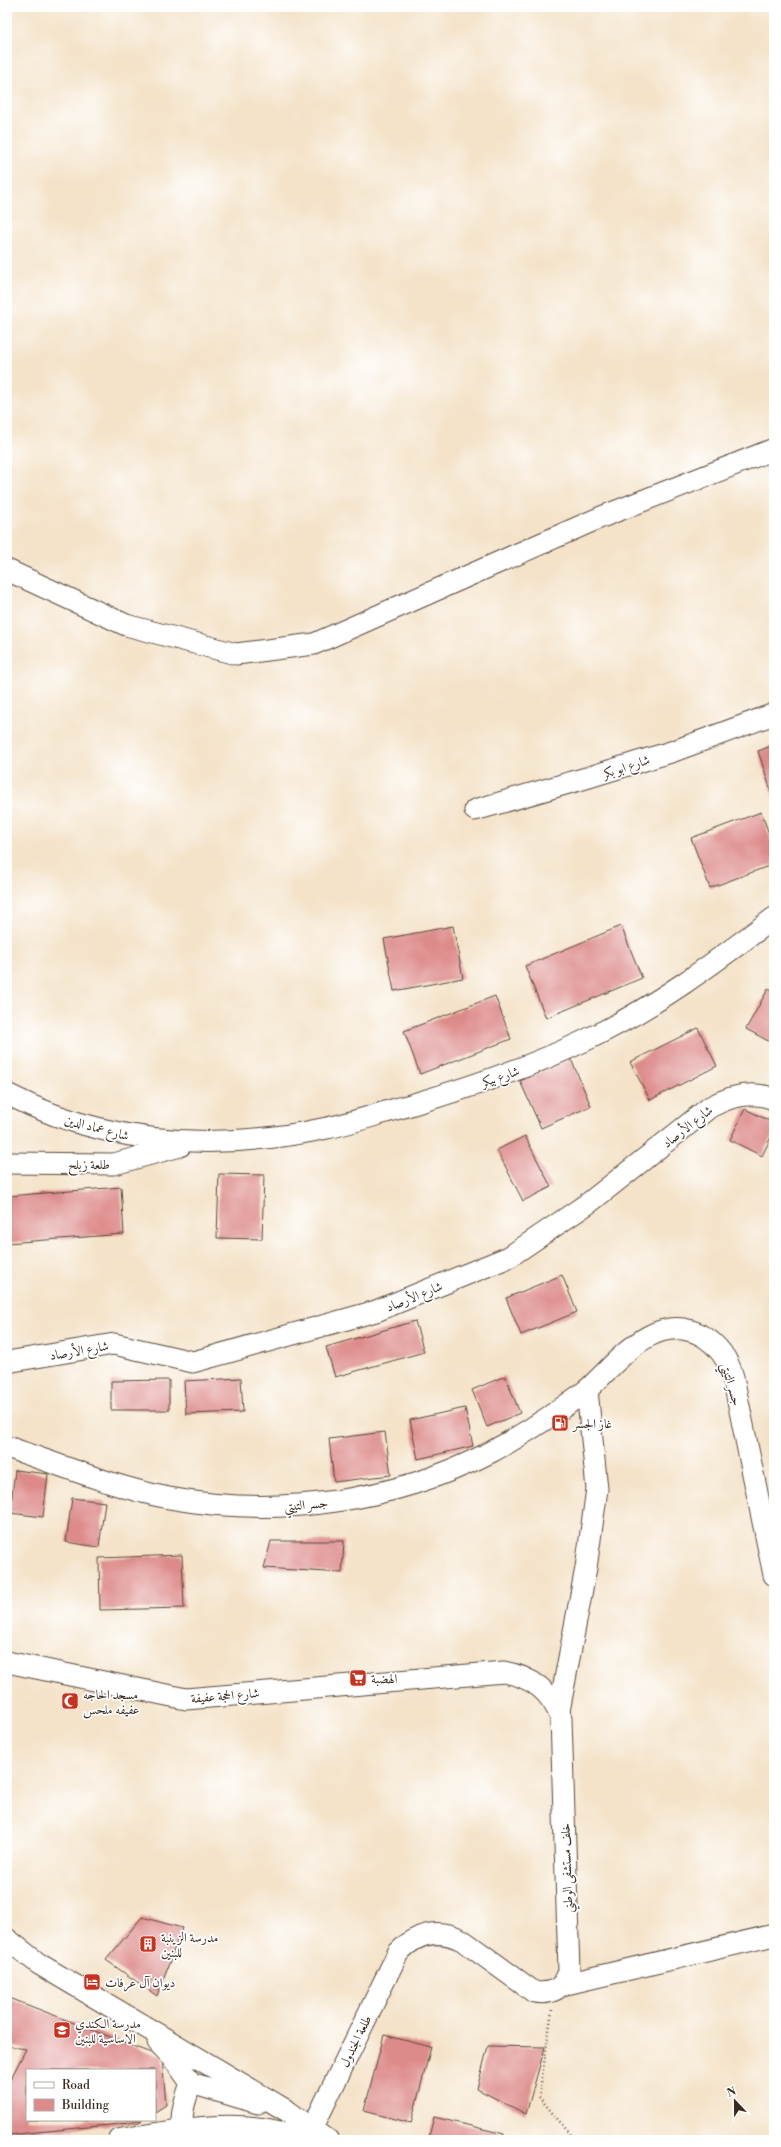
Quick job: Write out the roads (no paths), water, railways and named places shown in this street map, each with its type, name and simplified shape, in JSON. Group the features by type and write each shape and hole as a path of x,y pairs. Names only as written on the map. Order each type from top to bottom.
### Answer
{"main road":[{"path":"130,2139 185,2135 232,2127 315,2136"}],"street":[{"path":"7,570 126,625 236,654 314,644 599,518 774,449"},
{"name":"شارع ابو بكر","path":"475,810 674,751 774,714"},
{"name":"شارع بيكر","path":"192,1142 264,1140 328,1128 454,1092 526,1067 587,1040 652,1004 719,959 774,918"},
{"name":"شارع عماد الدين","path":"7,1094 63,1119 101,1131 139,1138 192,1142"},
{"name":"شارع الأرصاد","path":"7,1362 114,1344 194,1362 376,1311 509,1257 590,1202 710,1107 721,1101 745,1095 758,1095 774,1099"},
{"name":"طلعة زبلح","path":"7,1163 114,1164 192,1142"},
{"name":"جسر التيتي","path":"7,1447 106,1482 170,1498 235,1506 268,1506 314,1504 366,1496 398,1488 460,1466 519,1437 547,1419 587,1389 634,1345 655,1332 666,1330 689,1331 709,1340 717,1347 724,1356 733,1377 774,1576"},
{"path":"559,1711 586,1568 597,1490 587,1389"},
{"name":"شارع الحجة عفيفة","path":"7,1662 186,1699 423,1679"},
{"name":"خلف مستشفى الوطني","path":"423,1679 496,1672 516,1674 537,1684 550,1696 559,1711 561,1718 569,1970 567,1978 558,1988"},
{"name":"طلعة الجندول","path":"315,2136 398,1953 405,1945 419,1936 436,1933 452,1935 462,1940 534,1992 542,1993 558,1988"},
{"path":"558,1988 774,1935"},
{"path":"7,1939 39,1964 142,2025 173,2058 191,2083 289,2112"},
{"path":"7,1960 39,1964 289,2112 315,2136"},
{"path":"185,2135 182,2108 191,2083"}],"place":[{"name":"غاز الجسر","path":"560,1423"},
{"name":"الهضبة","path":"358,1678"},
{"name":"مسجد الحاجه عفيفه ملحس","path":"70,1701"},
{"name":"مدرسة الزينبة للبنين","path":"148,1944"},
{"name":"ديوان آل عرفات","path":"92,1982"},
{"name":"مدرسة الكندي الاساسية للبنين","path":"62,2030"}]}
